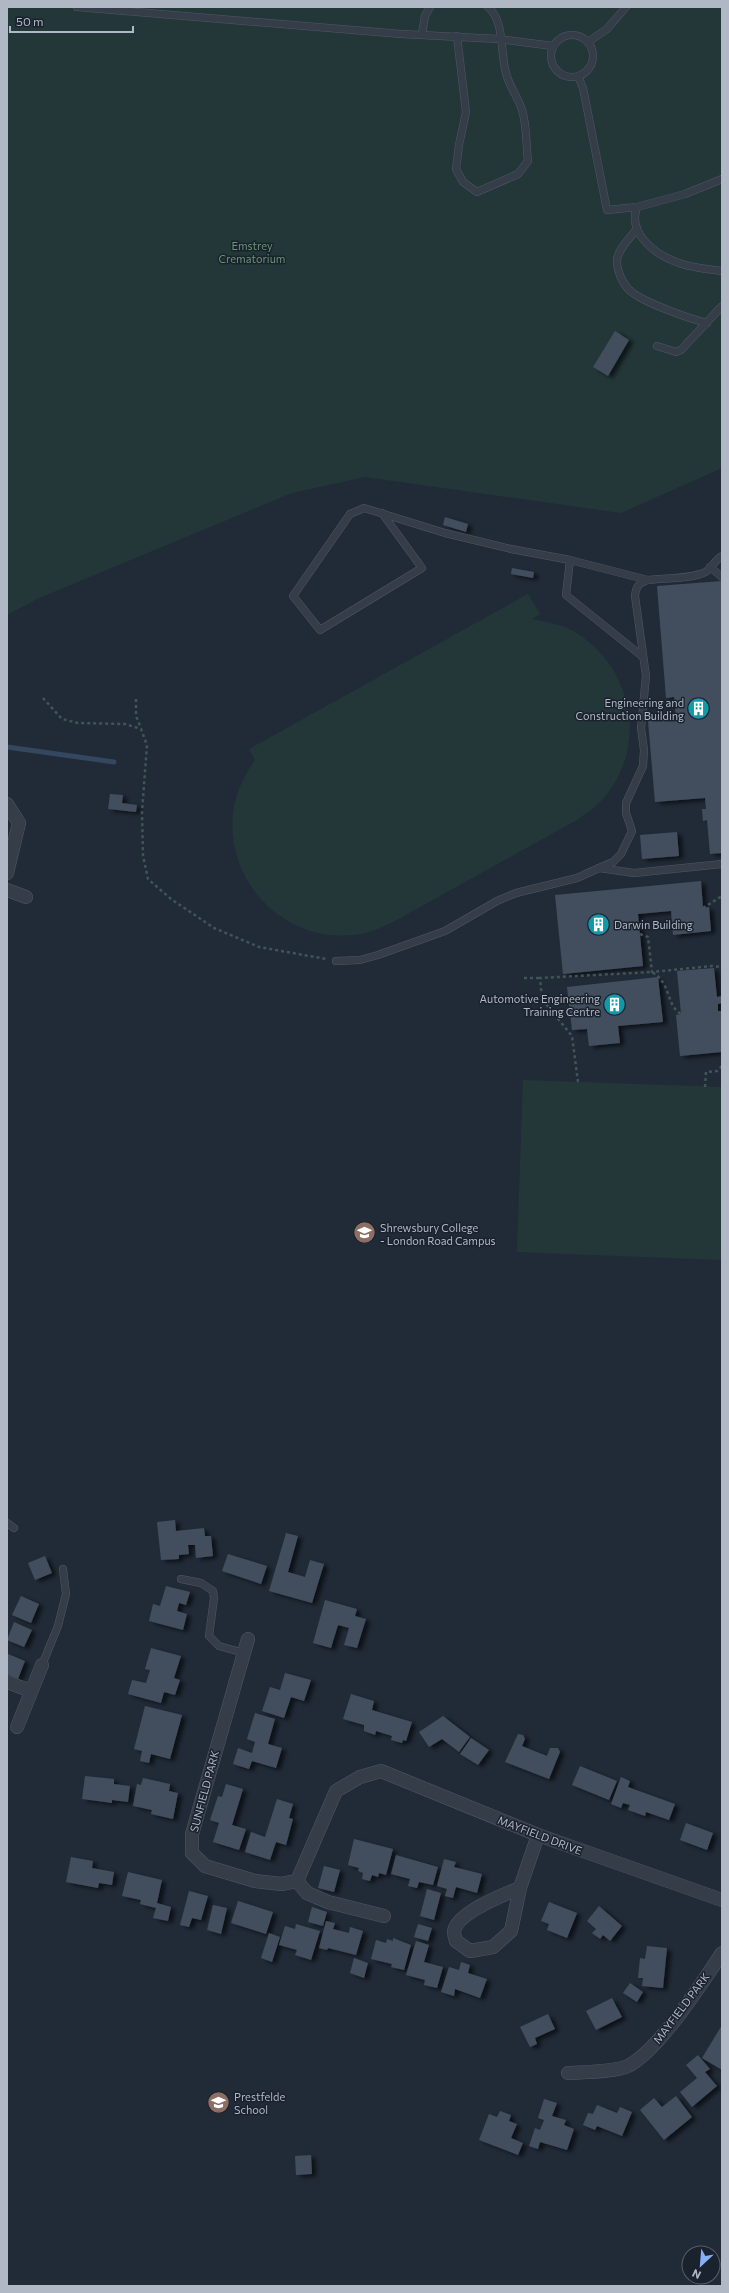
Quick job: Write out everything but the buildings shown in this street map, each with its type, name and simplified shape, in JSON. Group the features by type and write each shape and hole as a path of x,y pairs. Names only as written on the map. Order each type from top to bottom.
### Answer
{"street":[{"path":"7,804 19,823 7,873"},
{"path":"7,890 26,897"},
{"name":"SUNFIELD PARK","path":"248,1639 192,1834 192,1853 205,1866 255,1881 281,1884 297,1881"},
{"path":"17,1727 42,1665"},
{"path":"7,1682 31,1691"},
{"name":"MAYFIELD DRIVE","path":"297,1881 336,1791 360,1777 381,1771 538,1835 722,1900"},
{"path":"520,1888 490,1900 460,1921 454,1932 456,1941 470,1951 493,1947 511,1931 520,1888 538,1835"},
{"path":"297,1881 307,1893 328,1902 384,1916"},
{"name":"MAYFIELD PARK","path":"568,2073 596,2072 628,2066 654,2045 690,2000 722,1953"}],"lane":[{"path":"77,7 499,39 553,46"},
{"path":"422,34 425,16 430,7"},
{"path":"457,36 466,112 458,145 456,169 463,182 477,192 518,174 528,162 522,111 506,74 499,39 499,26 495,13 488,7"},
{"path":"588,42 606,28 626,7"},
{"path":"570,35 583,38 592,48 592,62 590,68 578,76 564,76 554,67 551,53 553,46 557,40 570,35"},
{"path":"578,76 583,88 607,210 637,207 685,194 722,179"},
{"path":"637,207 634,215 636,230 641,238 653,248 678,263 722,271"},
{"path":"636,230 621,250 617,261 622,282 633,294 690,319 707,323"},
{"path":"657,346 676,352 681,350 722,306"},
{"path":"382,513 422,568 320,630 293,596 350,514 364,508 382,513 445,533 511,549 570,560 648,580"},
{"path":"336,961 360,960 445,931 497,901 516,893 577,878 613,862 621,854 632,831 626,813 626,803 643,766 644,750 641,728 646,676 635,596 636,587 641,582 648,580 698,574 706,571 722,556"},
{"path":"570,560 566,596 643,657"},
{"path":"710,567 722,577"},
{"path":"599,868 634,873 722,864"},
{"path":"7,1523 14,1528"},
{"path":"42,1665 58,1626 66,1594 63,1569"},
{"path":"181,1579 201,1583 213,1591 214,1598 209,1636 219,1646 244,1654"}],"path":[{"path":"44,698 62,719 78,723 125,724 141,729"},
{"path":"136,699 136,716 147,745 142,812 143,856 148,879 171,899 214,928 259,947 336,961"},
{"path":"703,908 722,896"},
{"path":"640,934 648,937 652,972"},
{"path":"524,978 652,972 712,966 722,967"},
{"path":"652,972 662,978 675,1011 681,1014"},
{"path":"540,978 542,998 572,1036 578,1082"},
{"path":"705,1087 706,1072 717,1071 722,1066"}],"green space":[{"name":"Emstrey Crematorium","path":"7,7 722,7 722,468 621,513 365,477 292,493 39,598 7,615"},
{"path":"528,594 540,614 532,619 558,625 573,631 593,645 608,663 620,683 627,705 630,727 627,750 620,773 604,798 575,821 393,922 373,930 352,935 325,934 300,927 277,914 259,896 245,875 236,851 232,825 236,798 244,778 255,760 249,749"},
{"path":"523,1080 722,1087 722,1260 517,1252"}],"waterway":[{"path":"7,747 114,762"}],"place":[{"name":"Engineering and Construction Building","path":"699,708"},
{"name":"Darwin Building","path":"599,924"},
{"name":"Automotive Engineering Training Centre","path":"615,1004"},
{"name":"Shrewsbury College - London Road Campus","path":"364,1233"},
{"name":"Prestfelde School","path":"218,2102"}]}
